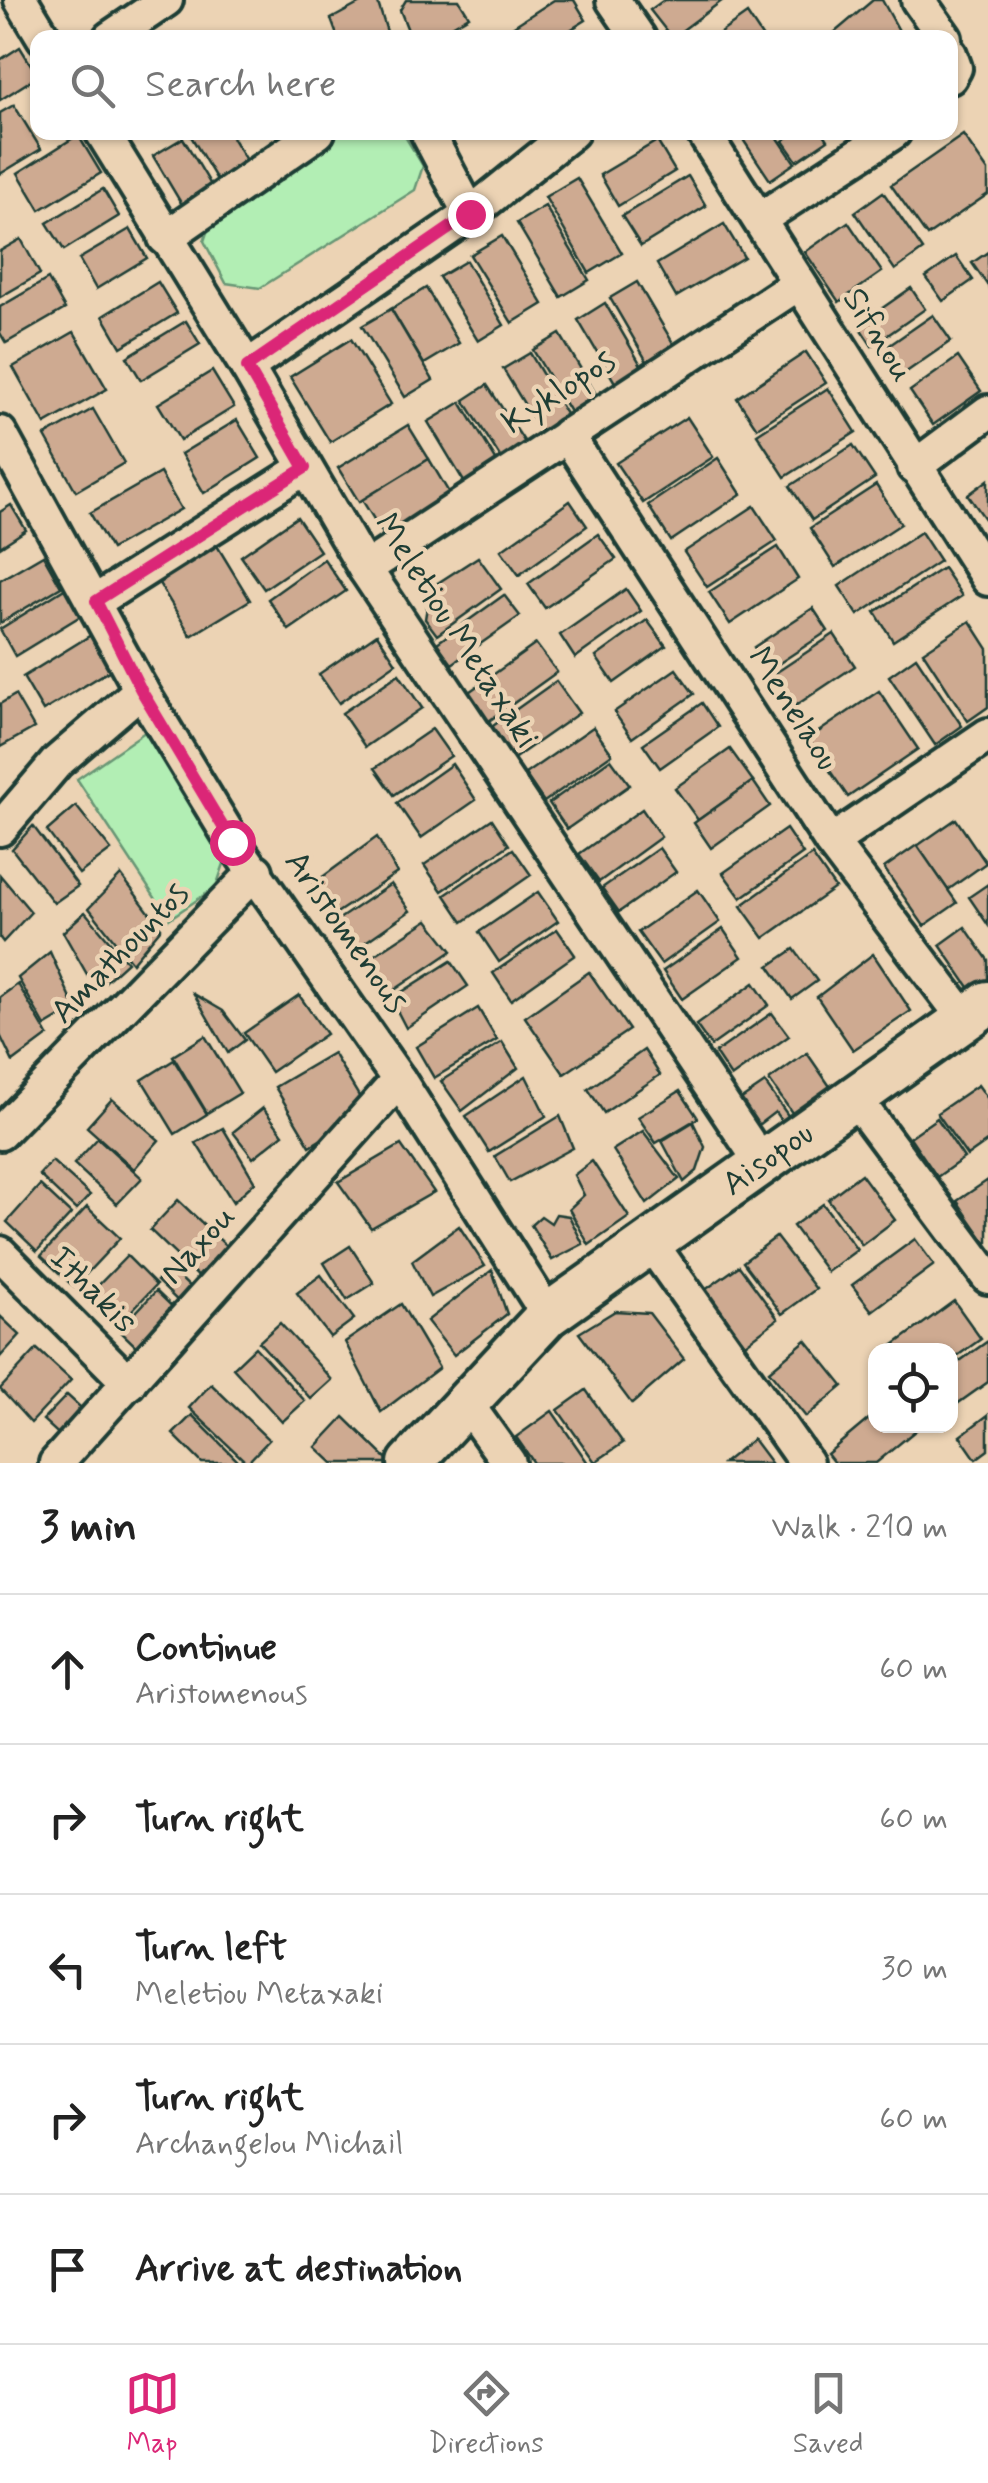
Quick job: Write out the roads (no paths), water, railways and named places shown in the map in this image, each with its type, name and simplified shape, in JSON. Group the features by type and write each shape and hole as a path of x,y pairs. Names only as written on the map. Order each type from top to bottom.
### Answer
{"street":[{"path":"21,0 39,30"},
{"path":"122,30 166,0"},
{"path":"613,0 634,30"},
{"path":"918,0 939,30"},
{"name":"Meletiou Metaxaki","path":"107,140 247,367 365,569 761,1162"},
{"path":"165,238 306,140"},
{"path":"431,140 470,214"},
{"path":"247,367 470,214 562,140"},
{"name":"Sifnou","path":"708,140 988,579"},
{"path":"760,218 882,140"},
{"name":"Kyklopos","path":"365,569 798,284"},
{"path":"914,467 988,412"},
{"name":"Aristomenous","path":"0,433 96,601 141,690 232,842 399,1080 548,1315"},
{"name":"Menelaou","path":"566,435 832,842 976,1011"},
{"path":"96,601 305,468"},
{"path":"0,829 57,762 141,690"},
{"path":"832,842 988,735"},
{"name":"Amathountos","path":"0,1133 256,871"},
{"name":"Aisopou","path":"410,1463 548,1315 976,1011"},
{"name":"Naxou","path":"56,1463 399,1080"},
{"path":"854,1097 988,1277"},
{"path":"650,1242 806,1463"},
{"name":"Ithakis","path":"0,1254 129,1383"},
{"path":"466,1403 509,1463"}]}
